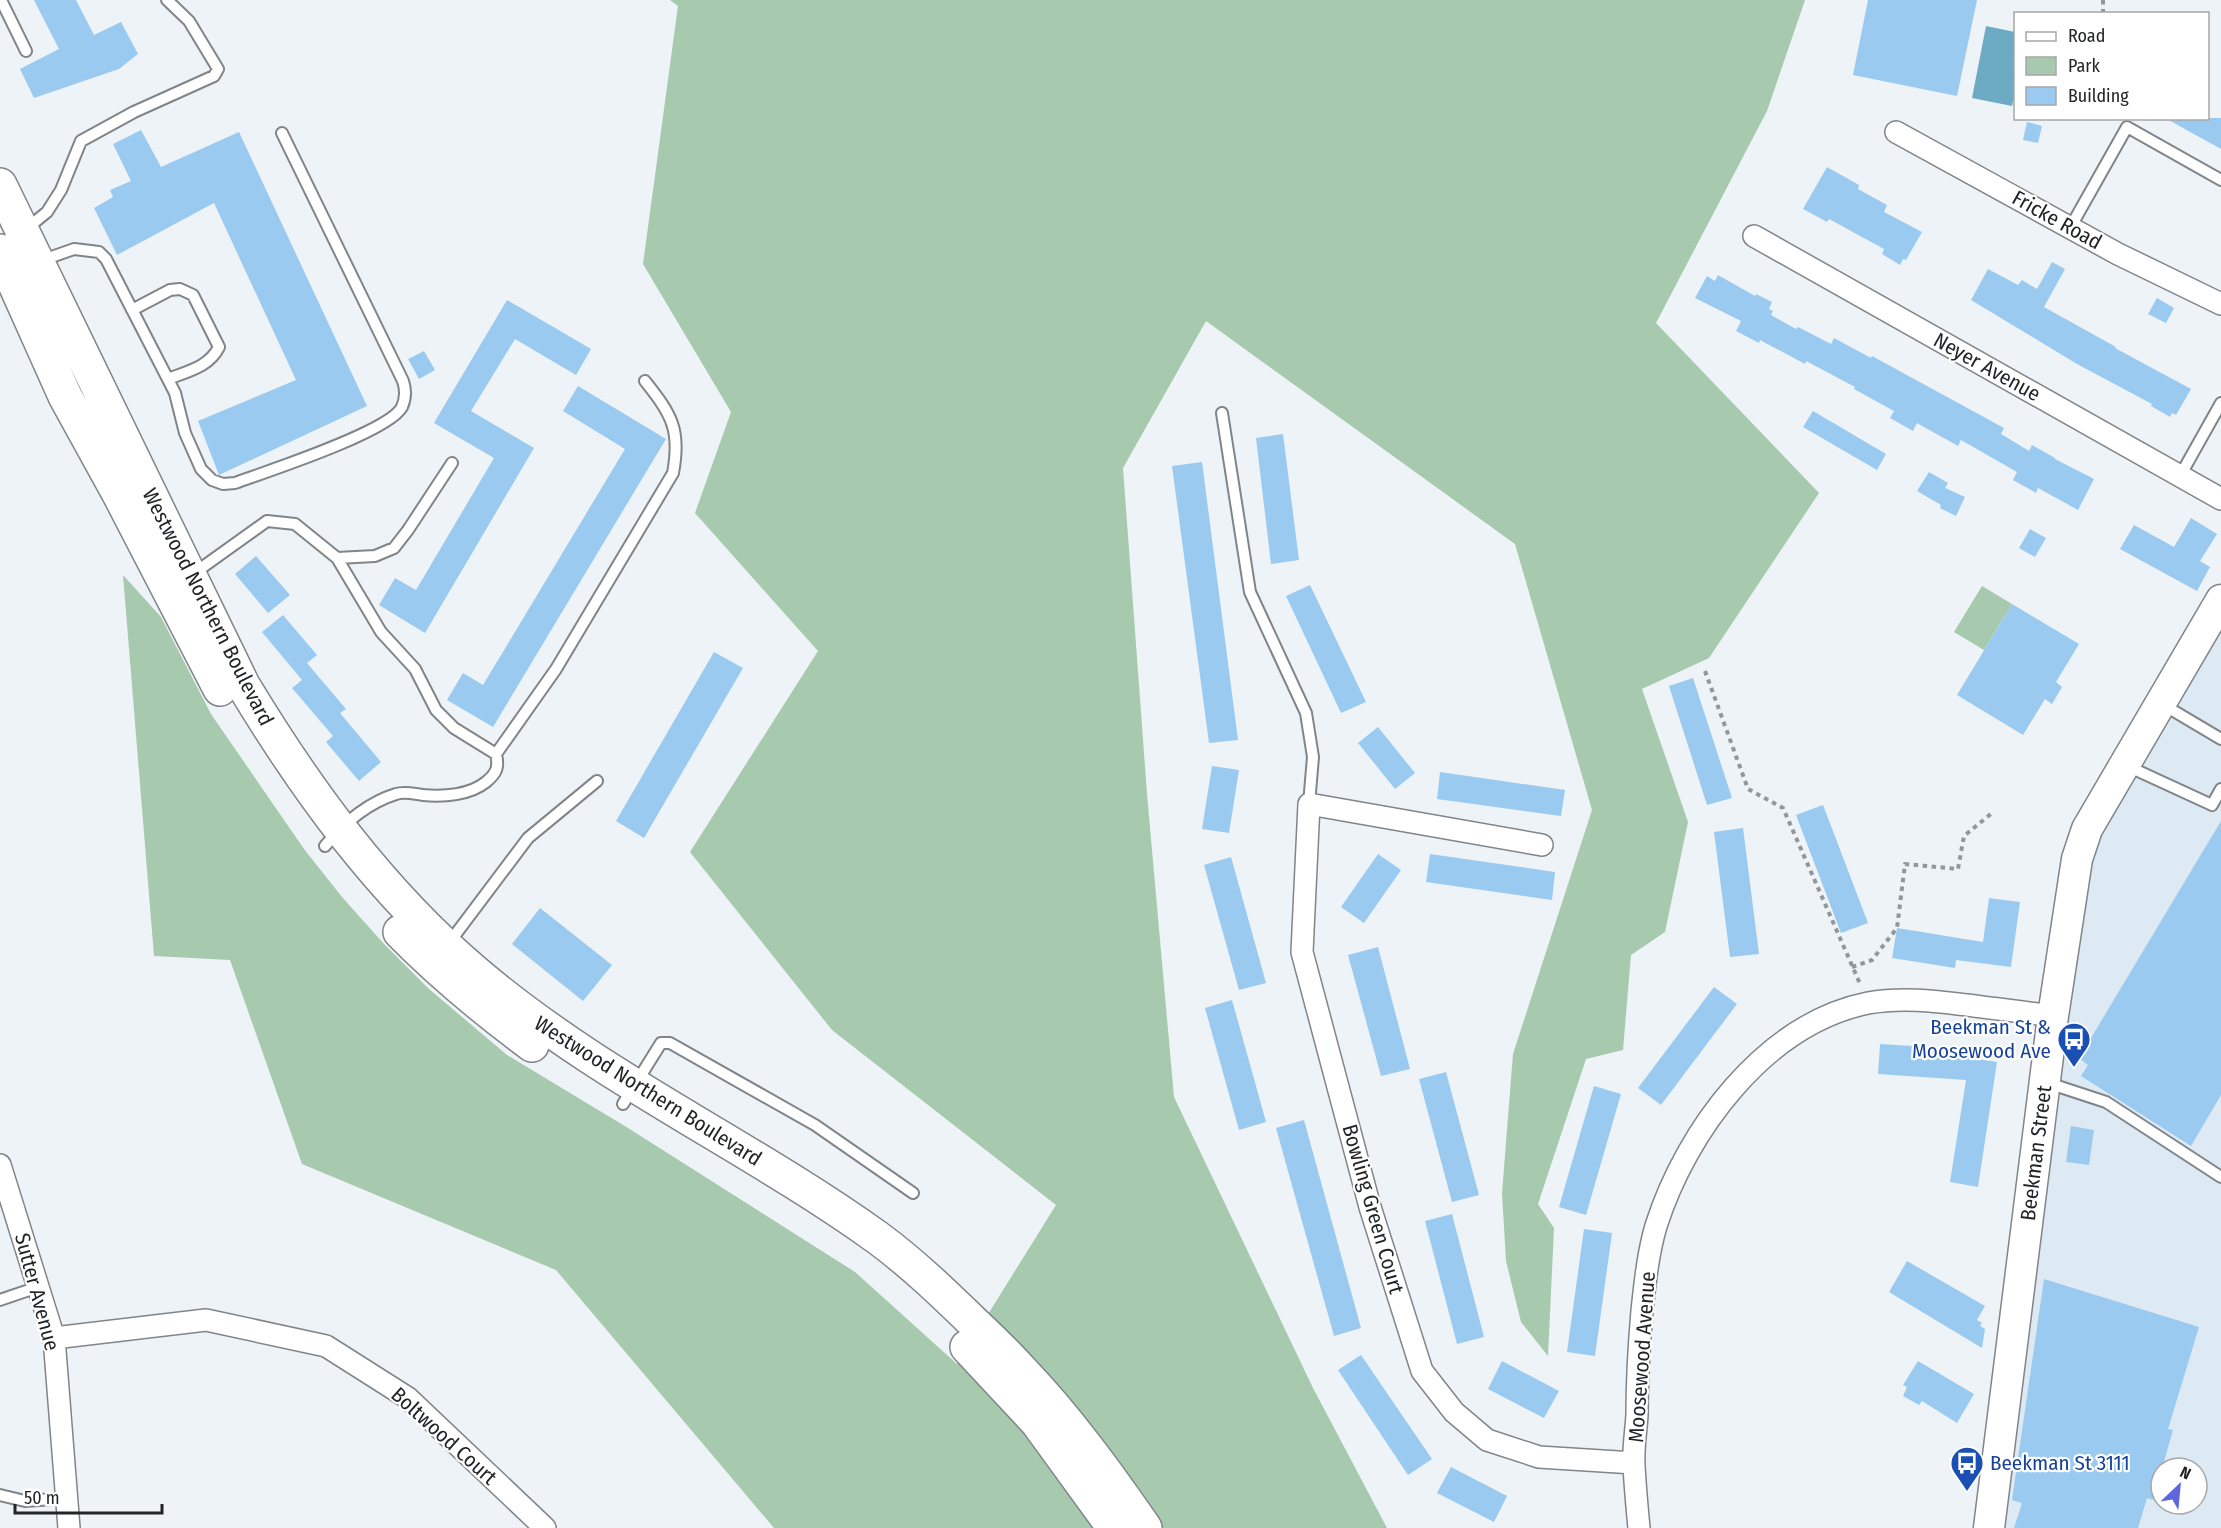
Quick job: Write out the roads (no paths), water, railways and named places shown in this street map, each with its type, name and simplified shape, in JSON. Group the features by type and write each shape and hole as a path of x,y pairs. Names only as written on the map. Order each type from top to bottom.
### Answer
{"main road":[{"name":"Westwood Northern Boulevard","path":"0,185 16,253 179,584 243,685 332,838 386,886 440,956 475,972 629,1095 869,1258 926,1308 986,1365 1037,1422 1114,1528"},
{"name":"Beekman Street","path":"1989,1528 2044,1082 2077,859 2087,829 2221,600"},
{"name":"Westwood Northern Boulevard","path":"629,1095 804,1188 879,1240 938,1287 1022,1370 1108,1475 1145,1528"}],"street":[{"name":"Fricke Road","path":"1896,132 2118,254 2221,304"},
{"name":"Neyer Avenue","path":"1754,236 2221,499"},
{"path":"1309,804 1542,845"},
{"name":"Bowling Green Court","path":"1309,804 1302,952 1370,1207 1422,1371 1454,1413 1487,1440 1539,1457 1634,1463"},
{"name":"Moosewood Avenue","path":"1639,1528 1634,1463 1638,1354 1646,1279 1656,1227 1681,1170 1716,1111 1750,1069 1792,1035 1815,1021 1868,1003 1923,1000 2053,1016"},
{"name":"Sutter Avenue","path":"0,1165 54,1338 69,1528"},
{"name":"Boltwood Court","path":"54,1338 206,1320 326,1346 408,1398 545,1528"}],"lane":[{"path":"1,0 26,51"},
{"path":"16,253 61,190 81,141 134,112 214,76 218,69 189,21 167,0"},
{"path":"2070,228 2127,127 2221,180"},
{"path":"16,253 75,249 99,252 106,259 176,393 184,433 201,469 212,480 223,484 235,483 318,453 386,422 401,409 406,392 403,381 282,133"},
{"path":"132,310 170,290 180,289 193,295 219,347 214,357 204,365 168,379"},
{"path":"496,754 556,669 673,473 677,451 675,432 670,416 645,381"},
{"path":"2180,476 2221,403"},
{"path":"1222,413 1250,592 1306,713 1313,757 1309,804"},
{"path":"337,558 375,556 394,548 452,463"},
{"path":"179,584 267,521 295,524 337,558 381,632 415,669 436,710 454,728 496,754 499,765 496,773 480,787 446,795 398,793 372,804 332,838"},
{"path":"2161,703 2221,739"},
{"path":"2125,765 2212,805 2221,789"},
{"path":"440,956 528,838 597,781"},
{"path":"629,1095 661,1043 670,1043 815,1125 913,1193"},
{"path":"2044,1082 2106,1102 2221,1177"},
{"path":"0,1300 38,1287"},
{"path":"0,1495 25,1501 66,1498"}],"water":[{"path":"1986,26 2014,32 2012,106 1972,98"}],"place":[{"name":"Beekman St & Moosewood Ave","path":"2074,1068"},
{"name":"Beekman St 3111","path":"1967,1492"}]}
